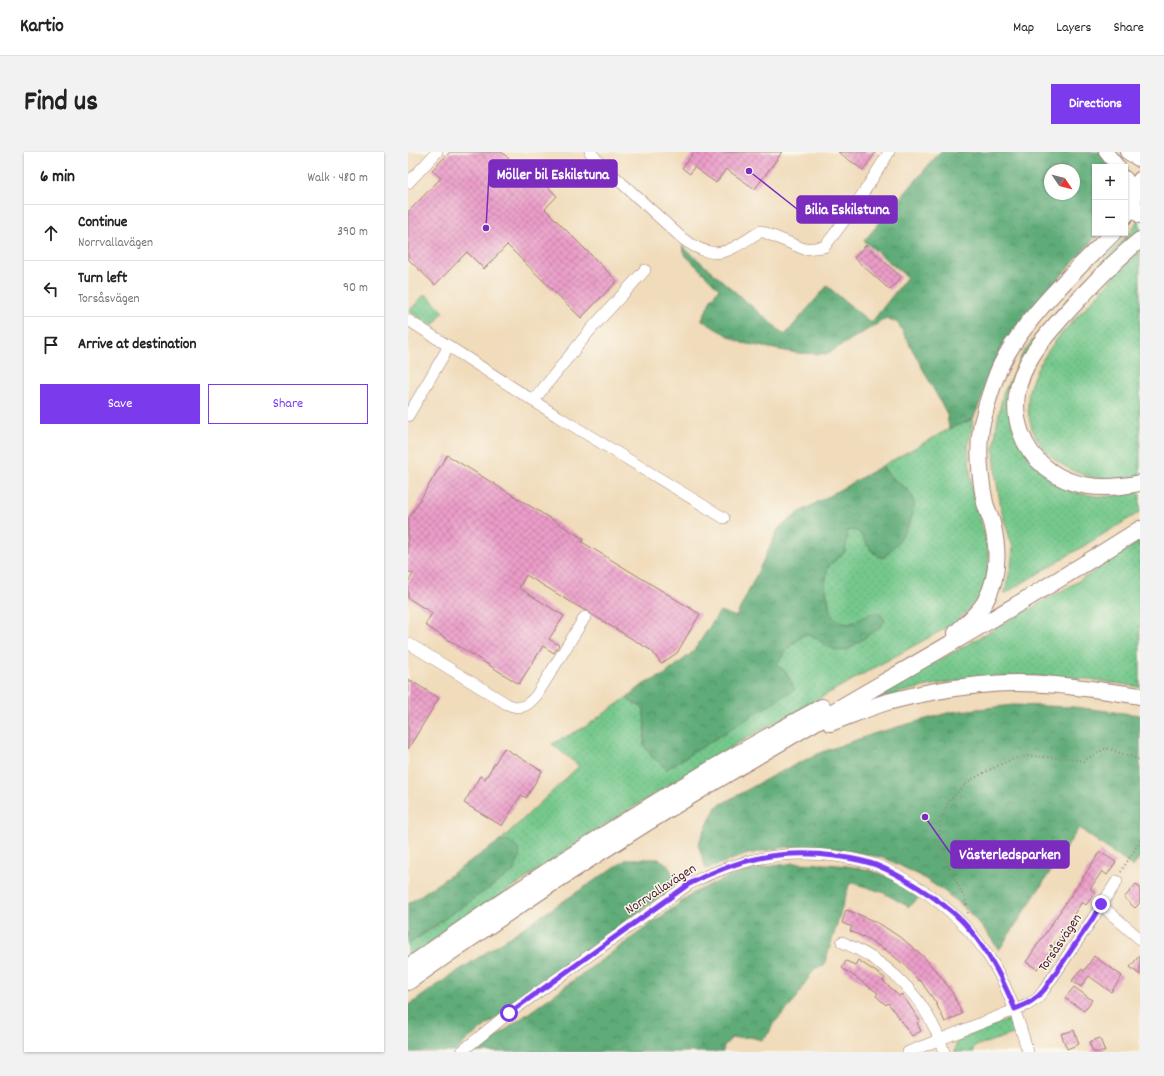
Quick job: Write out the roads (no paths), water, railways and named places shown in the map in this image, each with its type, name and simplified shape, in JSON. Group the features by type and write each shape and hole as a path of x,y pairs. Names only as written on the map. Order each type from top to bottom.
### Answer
{"highway":[{"path":"1128,211 1136,188"},
{"path":"956,633 984,603 996,572 996,548 992,522 986,505 980,476 979,450 981,427 1000,368 1021,334 1039,310 1109,236"},
{"path":"1140,240 1125,252 1095,282 1047,334 1034,351 1024,370 1018,388 1016,408 1018,426 1025,443 1033,455 1051,472 1066,480 1090,487 1123,487 1140,483"},
{"path":"408,967 553,868 663,798 732,756 956,633 1140,520"},
{"path":"408,982 517,906 606,848 807,727 1027,599 1140,529"},
{"path":"807,727 827,724 887,702 952,688 981,685 1028,683 1080,687 1140,696"}],"main road":[{"path":"1106,152 1116,164"},
{"path":"1127,152 1140,160"},
{"path":"1128,181 1136,188 1136,209 1140,216"}],"street":[{"path":"408,183 437,152"},
{"path":"590,152 602,165 683,239 696,249 720,253 732,249 761,231 804,249 824,247 839,230 864,194 889,152"},
{"path":"533,401 592,328 645,270"},
{"path":"408,320 533,401 724,518"},
{"path":"408,416 449,346"},
{"path":"408,643 507,704 522,707 528,705 536,696 585,617"},
{"name":"Norrvallavägen","path":"461,1052 509,1013 669,898 705,876 742,862 767,856 793,854 821,854 849,858 875,865 895,874 936,899 951,911 968,928 994,965 1015,1009 1028,1052"},
{"name":"Torsåsvägen","path":"908,1052 1015,1009 1038,998 1117,881"},
{"path":"1101,904 1140,939"},
{"path":"842,942 856,948 878,961 896,974 906,984 923,1006 944,1052"}],"place":[{"name":"Bilia Eskilstuna","path":"749,171"},
{"name":"Möller bil Eskilstuna","path":"486,228"},
{"name":"Västerledsparken","path":"925,817"}]}
